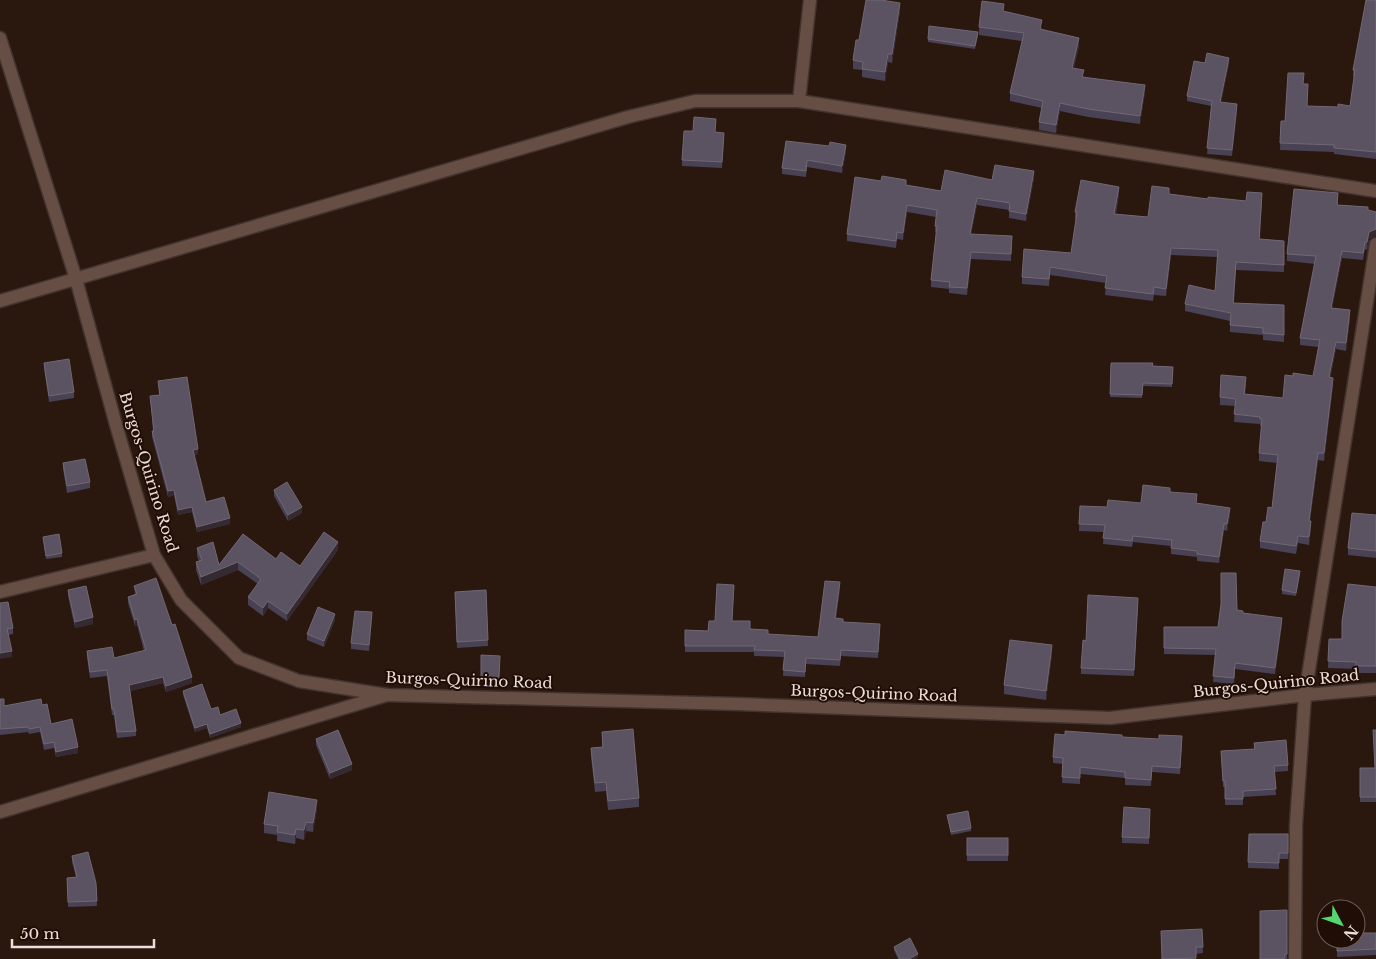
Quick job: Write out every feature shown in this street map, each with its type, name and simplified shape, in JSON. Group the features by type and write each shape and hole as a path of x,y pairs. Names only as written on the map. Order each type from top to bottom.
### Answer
{"street":[{"path":"799,101 810,0"},
{"name":"Burgos-Quirino Road","path":"0,38 76,279 154,555 181,600 239,658 299,681 387,695 738,704 1110,718 1305,695 1376,689"},
{"path":"0,301 628,116 695,102 799,101 1376,191"},
{"path":"1295,959 1296,825 1305,695 1376,244"},
{"path":"0,592 154,555"},
{"path":"0,812 387,695"}],"building":[{"path":"866,0 900,3 892,54 888,54 885,72 862,69 863,62 853,60 856,40 859,40"},
{"path":"1366,0 1376,0 1376,152 1334,148 1334,145 1280,143 1281,121 1285,121 1288,73 1304,73 1303,84 1308,84 1307,106 1338,107 1338,104 1350,106 1355,70 1353,70"},
{"path":"982,1 1004,4 1003,11 1042,20 1040,29 1079,38 1072,68 1084,70 1082,77 1145,85 1140,116 1060,103 1056,125 1039,122 1043,101 1010,93 1024,33 979,27"},
{"path":"929,26 978,32 975,46 928,39"},
{"path":"1207,53 1229,58 1220,102 1237,104 1232,150 1207,148 1212,101 1187,96 1194,61 1205,63"},
{"path":"694,117 716,119 715,132 724,133 722,162 682,160 684,131 693,131"},
{"path":"786,141 829,146 830,142 846,145 842,166 807,160 806,171 782,168"},
{"path":"995,165 1034,171 1026,214 1009,211 1010,203 977,198 970,234 1012,236 1011,254 971,252 967,288 949,287 950,282 931,280 937,210 907,205 903,233 897,232 896,241 847,234 855,177 881,181 882,176 906,180 906,185 941,191 945,170 992,180"},
{"path":"1081,180 1119,187 1114,214 1148,217 1152,186 1169,188 1169,194 1208,199 1208,197 1246,201 1247,192 1262,193 1259,239 1284,241 1284,265 1236,262 1233,303 1284,305 1284,335 1263,333 1263,328 1230,325 1231,313 1185,304 1189,285 1215,291 1218,250 1171,248 1166,289 1154,287 1153,294 1105,288 1107,276 1050,267 1049,279 1022,277 1024,249 1071,253 1077,212 1075,212"},
{"path":"1294,189 1338,193 1337,205 1368,207 1368,210 1376,212 1376,229 1369,232 1363,253 1342,251 1331,308 1350,310 1346,343 1336,342 1329,377 1333,378 1324,453 1318,453 1309,521 1311,521 1309,537 1298,536 1296,546 1260,541 1268,507 1272,508 1278,455 1259,453 1262,419 1260,417 1234,414 1236,399 1220,397 1221,375 1246,377 1244,394 1283,398 1285,375 1293,376 1293,373 1313,376 1320,340 1300,338 1316,256 1287,254"},
{"path":"69,359 74,392 49,396 44,363"},
{"path":"1111,363 1153,363 1152,366 1173,367 1172,384 1143,383 1142,395 1110,394"},
{"path":"187,377 198,449 193,450 206,502 224,497 230,518 197,527 192,507 178,510 174,490 168,491 152,431 154,431 150,396 160,395 158,381"},
{"path":"85,459 90,482 67,486 63,463"},
{"path":"287,482 302,507 288,515 274,490"},
{"path":"1143,485 1170,488 1170,492 1197,494 1196,503 1230,508 1227,524 1224,524 1219,557 1197,554 1197,551 1171,548 1172,540 1133,536 1132,541 1103,538 1105,525 1079,524 1080,506 1107,507 1108,500 1141,503"},
{"path":"1352,513 1376,515 1376,551 1348,548"},
{"path":"324,532 338,542 287,614 268,601 263,608 248,597 261,579 238,562 201,577 196,562 202,560 197,548 213,542 219,565 243,534 276,559 281,552 300,566"},
{"path":"59,534 62,553 46,556 43,537"},
{"path":"1285,569 1300,571 1296,593 1282,590"},
{"path":"1221,573 1236,573 1237,610 1243,611 1243,613 1282,618 1275,668 1235,663 1234,678 1213,676 1216,649 1164,648 1164,627 1218,627 1221,604"},
{"path":"156,578 172,625 175,624 192,677 166,686 163,677 129,685 136,731 117,732 107,670 90,672 87,651 112,647 114,658 146,650 128,597 137,594 134,586"},
{"path":"825,581 840,582 835,618 843,619 843,622 880,624 878,652 841,650 840,660 806,658 805,672 783,670 785,651 754,650 755,646 685,646 685,630 708,631 709,621 715,621 717,584 734,585 732,621 750,621 750,629 768,630 768,634 818,637"},
{"path":"1348,584 1376,587 1376,666 1356,666 1356,662 1328,661 1329,639 1342,639 1342,621"},
{"path":"86,586 93,617 75,622 68,590"},
{"path":"486,590 488,640 457,642 455,592"},
{"path":"1088,595 1138,598 1134,670 1081,668 1083,640 1086,641"},
{"path":"8,602 13,628 7,629 12,651 0,653 0,603"},
{"path":"318,607 335,614 324,641 307,634"},
{"path":"355,611 372,612 369,645 351,643"},
{"path":"1010,640 1052,645 1046,691 1004,685"},
{"path":"481,655 500,656 499,677 481,676"},
{"path":"202,684 211,709 218,707 220,715 236,709 241,723 210,734 207,724 195,728 183,691"},
{"path":"0,699 4,699 4,706 41,699 42,705 47,704 51,724 72,719 78,747 56,752 54,742 44,744 40,727 0,729"},
{"path":"633,729 639,798 608,801 606,782 595,783 591,748 603,747 602,732"},
{"path":"338,730 352,764 330,773 316,739"},
{"path":"1373,730 1376,730 1376,797 1360,797 1360,768 1375,768"},
{"path":"1065,731 1159,739 1159,735 1182,736 1180,768 1152,766 1151,780 1125,778 1125,772 1080,767 1080,778 1062,777 1063,758 1053,757 1055,734 1065,735"},
{"path":"1286,740 1288,765 1274,766 1276,789 1243,791 1243,799 1225,799 1221,751 1255,749 1254,743"},
{"path":"269,792 317,800 313,823 306,822 304,830 296,829 295,835 277,832 278,826 264,824"},
{"path":"1124,807 1150,809 1149,838 1122,837"},
{"path":"968,811 971,828 951,832 947,815"},
{"path":"1249,834 1288,834 1288,853 1279,853 1279,863 1248,862"},
{"path":"967,838 1008,838 1008,855 967,855"},
{"path":"88,852 96,883 97,901 68,902 67,878 77,877 72,856"},
{"path":"1287,910 1287,954 1285,954 1284,959 1260,959 1260,911"},
{"path":"1202,929 1203,947 1196,947 1196,958 1162,959 1161,931"},
{"path":"1366,933 1376,933 1376,949 1337,951 1337,949 1366,949"},
{"path":"910,938 918,954 909,959 900,959 894,947"}]}
